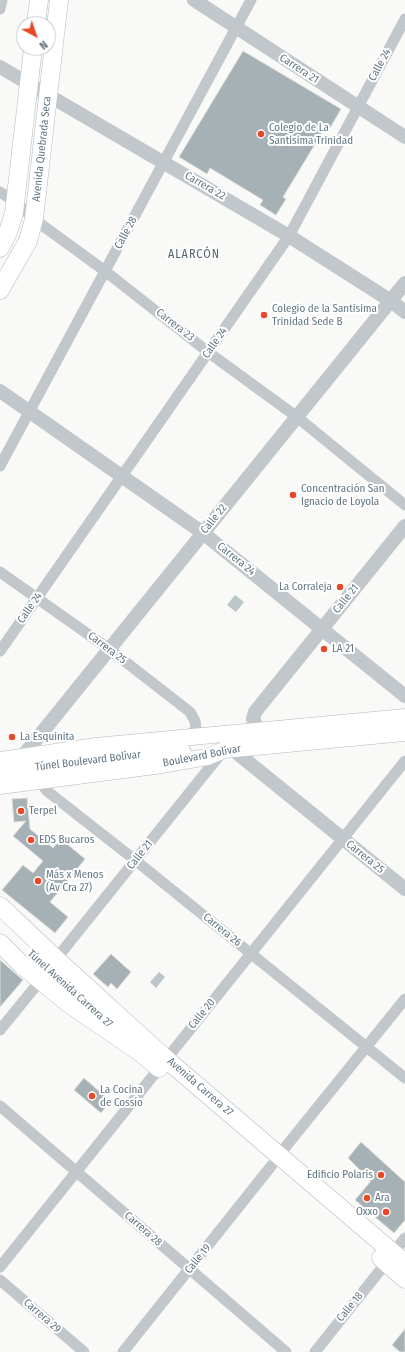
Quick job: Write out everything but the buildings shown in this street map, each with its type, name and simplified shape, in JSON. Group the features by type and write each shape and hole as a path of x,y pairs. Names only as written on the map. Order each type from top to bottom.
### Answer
{"main road":[{"path":"37,16 39,0"},
{"name":"Avenida Quebrada Seca","path":"0,290 28,241 34,219 47,94 59,0"},
{"name":"Avenida Quebrada Seca","path":"0,248 12,222 32,56"},
{"name":"Boulevard Bolívar","path":"2,761 23,756 96,746 405,717"},
{"name":"Boulevard Bolívar","path":"0,786 170,763 207,757 228,750 405,733"},
{"name":"Túnel Boulevard Bolívar","path":"2,761 228,750"},
{"name":"Avenida Carrera 27","path":"0,906 162,1063 395,1259 405,1279"},
{"name":"Túnel Avenida Carrera 27","path":"0,923 141,1053"},
{"name":"Avenida Carrera 27","path":"0,943 40,981 68,1003 141,1053 162,1063"}],"street":[{"path":"0,9 2,0"},
{"name":"Carrera 21","path":"194,0 236,29 405,137"},
{"name":"Calle 28","path":"0,466 251,0"},
{"name":"Calle 24","path":"0,651 289,236 405,19"},
{"name":"Carrera 22","path":"0,67 289,236 405,312"},
{"name":"Carrera 23","path":"0,192 105,271 208,352 296,417 405,505"},
{"name":"Calle 22","path":"23,756 405,283"},
{"name":"Carrera 24","path":"0,391 203,533 405,696"},
{"name":"Calle 21","path":"260,730 253,718 255,712 405,526"},
{"name":"Carrera 25","path":"0,572 110,649 190,712 195,721 196,729 190,736"},
{"name":"Carrera 25","path":"228,750 405,889"},
{"name":"Calle 21","path":"56,959 135,860 228,750"},
{"name":"Calle 20","path":"0,1267 405,761"},
{"name":"Carrera 26","path":"44,780 44,787 46,791 135,860 405,1078"},
{"path":"0,1030 40,981"},
{"name":"Calle 19","path":"123,1352 405,999"},
{"name":"Carrera 28","path":"0,1106 286,1352"},
{"name":"Calle 18","path":"314,1352 395,1259 405,1238"},
{"name":"Carrera 29","path":"0,1280 84,1352"}],"shaded area":[{"path":"235,595 244,602 236,612 227,605"},
{"path":"159,972 165,977 156,988 150,982"}],"place":[{"name":"Colegio de La Santisima Trinidad","path":"261,134"},
{"name":"Colegio de la Santisima Trinidad Sede B","path":"264,315"},
{"name":"Concentración San Ignacio de Loyola","path":"293,495"},
{"name":"La Corraleja","path":"340,587"},
{"name":"LA 21","path":"324,649"},
{"name":"La Esquinita","path":"12,737"},
{"name":"Terpel","path":"21,811"},
{"name":"EDS Bucaros","path":"31,840"},
{"name":"Más x Menos (Av Cra 27)","path":"38,881"},
{"name":"La Cocina de Cossío","path":"92,1096"},
{"name":"Edificio Polaris","path":"381,1175"},
{"name":"Ara","path":"367,1198"},
{"name":"Oxxo","path":"386,1212"}],"district":[{"name":"ALARCÓN","path":"194,255"}]}
